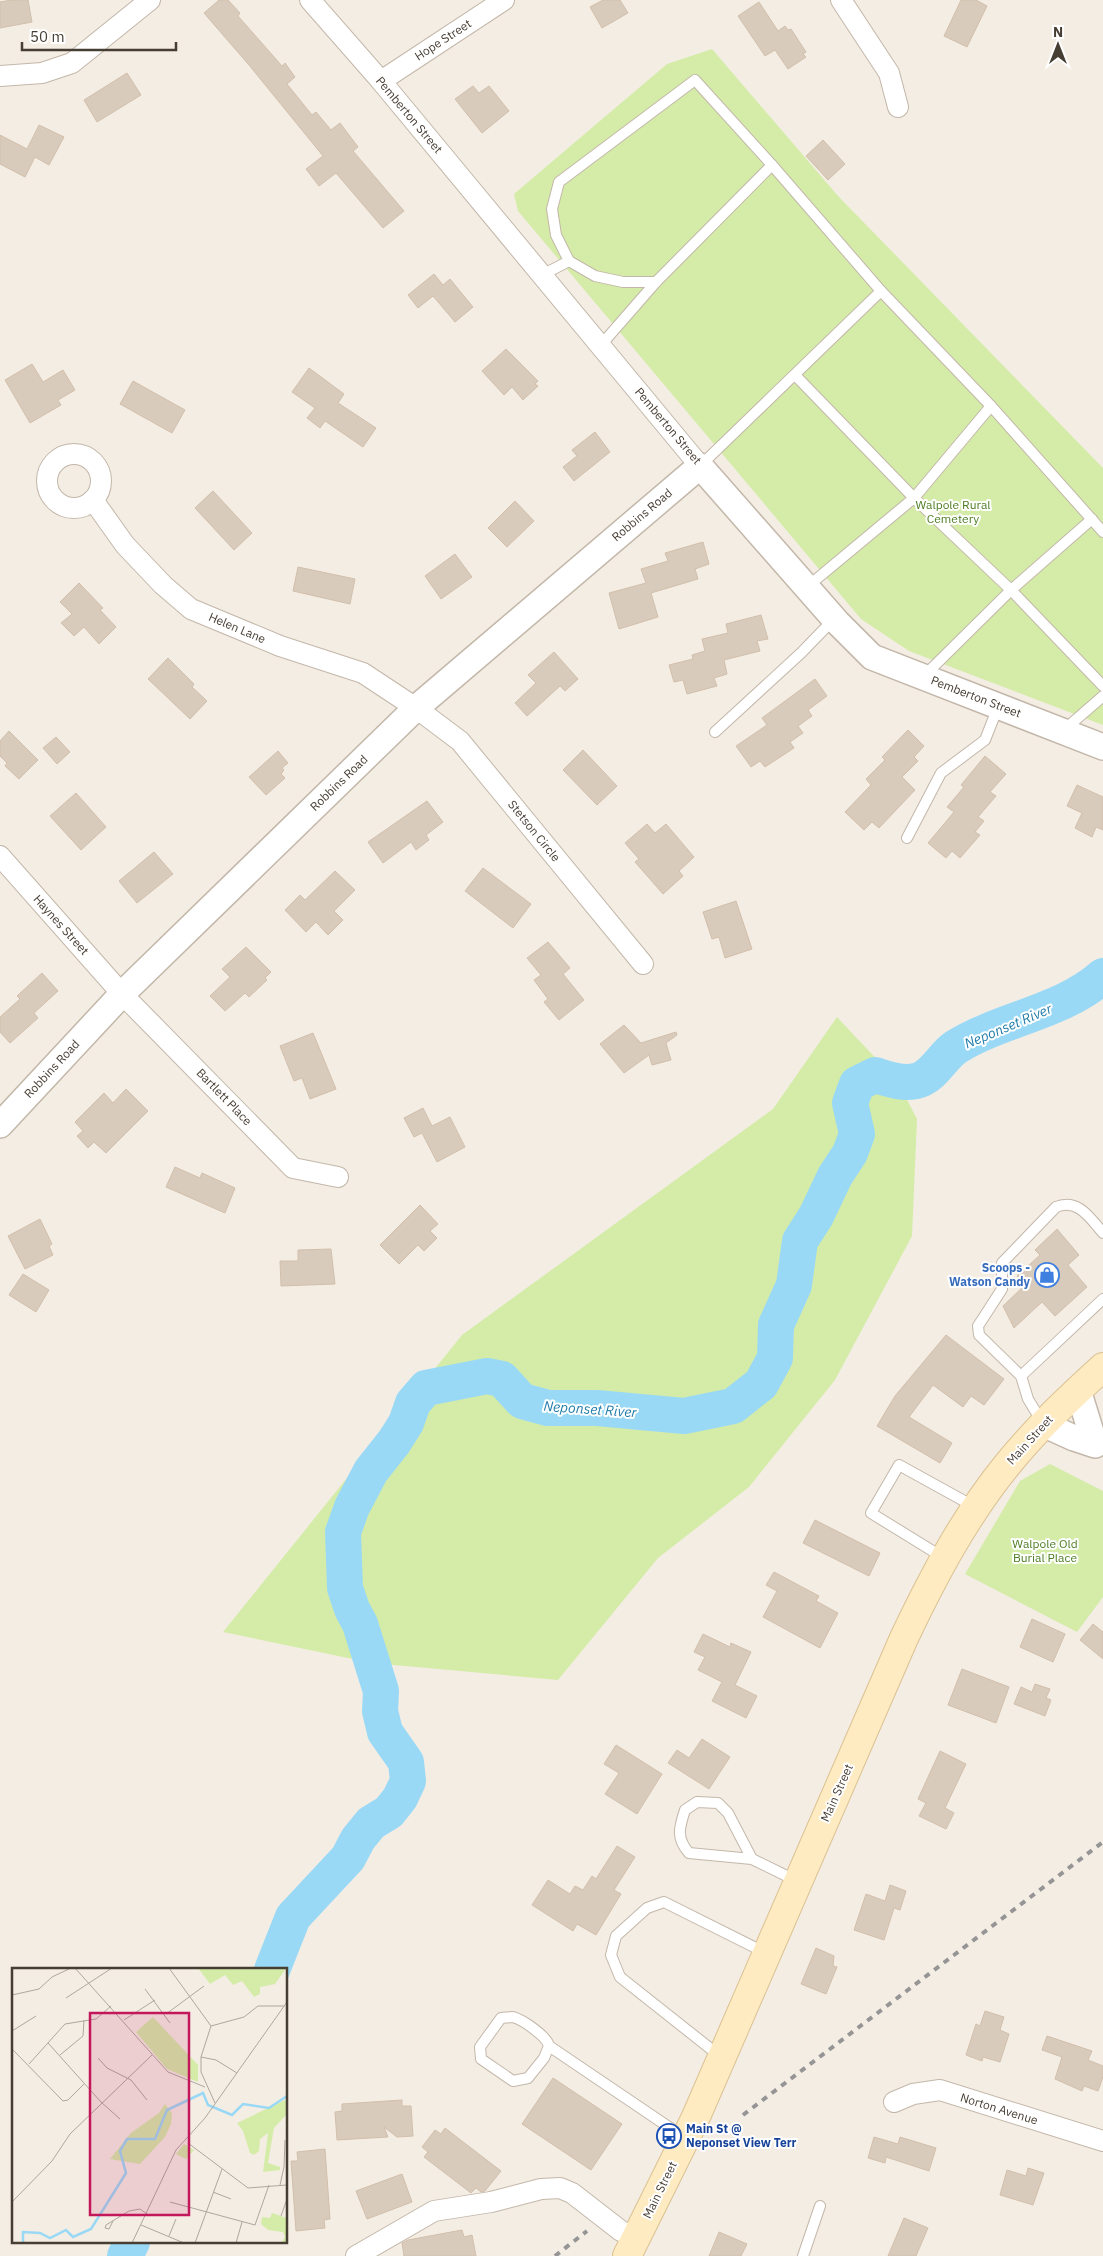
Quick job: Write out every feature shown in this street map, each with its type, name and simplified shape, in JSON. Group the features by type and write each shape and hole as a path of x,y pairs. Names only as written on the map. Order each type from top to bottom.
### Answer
{"main road":[{"name":"Main Street","path":"632,2247 722,2057 904,1638 944,1558 1006,1465 1044,1424 1103,1367"}],"street":[{"path":"0,76 42,73 72,63 150,0"},
{"name":"Pemberton Street","path":"310,0 381,81 700,466 834,619 872,657 1103,747"},
{"name":"Hope Street","path":"381,81 504,0"},
{"path":"849,3 889,73 898,107"},
{"name":"Robbins Road","path":"0,1125 122,994 416,708 700,466"},
{"name":"Helen Lane","path":"93,500 125,545 163,585 191,609 280,646 363,674 416,708"},
{"name":"Stetson Circle","path":"416,708 460,741 642,964"},
{"name":"Haynes Street","path":"0,856 122,994"},
{"name":"Bartlett Place","path":"122,994 293,1168 338,1177"},
{"path":"1078,1390 1099,1448"},
{"path":"1044,1424 1099,1448"},
{"name":"Norton Avenue","path":"894,2102 913,2094 940,2090 1103,2140"},
{"path":"356,2256 434,2211 560,2188 572,2193 608,2223 632,2247"}],"lane":[{"path":"656,282 623,282 595,276 569,261 556,235 552,208 559,182 695,80 882,291 991,406 1103,532"},
{"path":"601,345 656,282 772,165"},
{"path":"542,275 569,261"},
{"path":"700,466 882,291"},
{"path":"795,375 914,498 1011,590 1103,686"},
{"path":"807,587 914,498 991,406"},
{"path":"924,677 1011,590 1092,519"},
{"path":"715,732 801,653 834,619"},
{"path":"1062,731 1103,696"},
{"path":"907,838 941,773 985,740 999,706"},
{"path":"1044,1424 1028,1399 1021,1376 978,1332 978,1326 1002,1289 1002,1263 1056,1206 1078,1206 1103,1232"},
{"path":"1021,1376 1103,1299"},
{"path":"944,1558 871,1513 900,1465 976,1508"},
{"path":"752,1859 728,1813 718,1802 697,1802 685,1810 680,1825 681,1843 689,1853 752,1859 798,1881"},
{"path":"722,2057 620,1977 611,1956 616,1936 647,1908 664,1902 766,1954"},
{"path":"550,2046 544,2058 528,2078 513,2081 481,2059 480,2047 501,2018 512,2017 548,2040 550,2046 685,2138"},
{"path":"803,2256 820,2206"}],"green space":[{"name":"Walpole Rural Cemetery","path":"712,49 838,196 1103,468 1103,725 909,651 861,619 518,211 514,194 667,64"},
{"path":"837,1017 898,1082 917,1119 912,1236 835,1380 749,1487 658,1558 558,1680 372,1663 223,1632 462,1335 773,1109"},
{"name":"Walpole Old Burial Place","path":"1050,1464 1103,1491 1103,1597 1077,1632 965,1574 1020,1481"}],"building":[{"path":"28,0 32,22 0,28 0,2"},
{"path":"219,0 228,0 240,13 238,16 282,66 285,63 295,77 287,84 312,115 316,112 331,130 340,123 358,147 353,151 404,211 383,228 336,173 319,186 306,169 323,156 204,13"},
{"path":"603,0 620,0 628,13 602,28 590,7"},
{"path":"961,0 976,0 987,6 967,47 944,36"},
{"path":"759,2 778,31 785,26 788,30 791,29 806,52 803,54 806,57 788,69 775,50 765,56 738,16"},
{"path":"127,73 141,95 97,122 84,100"},
{"path":"473,86 479,93 489,86 509,111 482,133 455,99"},
{"path":"39,125 64,137 49,165 35,157 25,177 0,164 0,135 27,149"},
{"path":"823,140 845,164 828,180 806,156"},
{"path":"434,274 443,285 450,279 473,307 455,322 433,296 418,308 408,295"},
{"path":"506,349 538,381 535,384 538,386 523,400 512,387 504,395 482,371"},
{"path":"32,364 43,382 63,370 75,390 58,400 61,405 30,423 5,380"},
{"path":"309,368 344,394 338,403 376,428 363,447 325,421 320,428 307,418 315,408 292,392"},
{"path":"133,381 185,410 172,433 120,404"},
{"path":"595,432 610,452 574,481 563,467 577,456 572,450"},
{"path":"213,491 252,533 234,550 195,508"},
{"path":"515,501 534,521 507,547 488,528"},
{"path":"703,542 709,564 695,569 698,579 651,593 658,617 619,629 609,593 646,583 641,569 668,561 665,553"},
{"path":"455,554 472,577 441,599 425,576"},
{"path":"298,567 355,579 350,604 293,591"},
{"path":"79,583 103,608 100,610 116,627 99,644 84,627 74,636 61,623 72,614 60,602"},
{"path":"761,615 768,639 757,641 760,651 724,660 727,674 714,678 717,686 687,694 683,680 674,682 669,665 693,659 692,655 705,651 702,639 728,633 726,624"},
{"path":"554,652 578,679 565,691 560,686 527,716 515,703 536,683 528,675"},
{"path":"168,658 194,684 192,687 207,701 190,719 148,679"},
{"path":"815,679 827,696 808,710 812,716 798,726 803,733 790,742 794,748 765,767 760,761 751,767 736,746 767,725 762,718"},
{"path":"908,730 924,746 914,757 918,761 902,777 915,790 879,828 872,822 864,830 845,812 871,785 866,779 885,760 882,757"},
{"path":"9,731 38,760 19,779 5,766 7,763 0,756 0,741"},
{"path":"56,737 70,752 57,764 43,748"},
{"path":"583,750 617,786 597,805 563,770"},
{"path":"278,751 288,763 282,768 284,770 281,774 285,778 266,795 249,777"},
{"path":"985,756 1006,774 990,792 996,796 978,817 984,821 975,832 980,835 960,858 952,851 946,858 928,843 954,812 947,807 964,787 961,785"},
{"path":"1077,785 1103,797 1103,830 1096,827 1092,837 1075,828 1082,813 1067,806"},
{"path":"76,793 106,827 81,850 50,816"},
{"path":"427,801 443,822 426,835 429,840 416,850 411,842 383,863 368,842"},
{"path":"647,824 655,833 666,824 694,857 679,871 683,876 663,894 635,862 639,859 625,843"},
{"path":"154,852 173,874 137,903 119,881"},
{"path":"483,868 531,904 513,928 465,891"},
{"path":"335,871 355,890 334,911 343,920 328,935 316,922 306,932 285,910 300,895 305,900"},
{"path":"736,901 752,949 725,958 719,937 712,939 703,912"},
{"path":"548,942 570,968 563,974 584,1000 559,1020 544,1002 548,999 534,980 541,975 527,958"},
{"path":"246,947 271,972 265,978 267,980 249,997 245,993 225,1011 210,996 230,977 222,969"},
{"path":"42,973 58,991 34,1013 38,1018 10,1043 0,1032 0,1017 20,999 17,996"},
{"path":"624,1025 641,1043 676,1032 677,1035 666,1043 671,1060 652,1065 649,1055 624,1073 600,1044"},
{"path":"313,1033 336,1089 310,1099 302,1078 294,1081 280,1046"},
{"path":"126,1089 148,1111 106,1153 94,1142 88,1148 77,1136 83,1131 75,1122 104,1093 113,1103"},
{"path":"423,1108 432,1126 450,1117 465,1147 437,1162 422,1133 414,1137 404,1118"},
{"path":"175,1167 200,1178 202,1173 235,1188 225,1213 166,1187"},
{"path":"420,1205 438,1224 430,1231 437,1238 424,1251 418,1245 399,1264 380,1245"},
{"path":"40,1219 52,1244 49,1246 53,1255 25,1269 8,1236"},
{"path":"1057,1229 1079,1255 1068,1265 1087,1287 1055,1316 1042,1302 1014,1328 1003,1306 1025,1285 1017,1276 1040,1255 1035,1250"},
{"path":"331,1249 335,1284 281,1286 280,1261 298,1261 298,1250"},
{"path":"23,1274 49,1290 36,1312 9,1295"},
{"path":"946,1335 1004,1379 984,1405 971,1396 963,1407 933,1385 909,1417 952,1443 940,1463 877,1426 895,1396"},
{"path":"815,1520 880,1553 869,1576 803,1543"},
{"path":"774,1572 819,1596 816,1601 838,1613 820,1648 763,1617 777,1591 766,1585"},
{"path":"1032,1619 1065,1634 1053,1662 1020,1647"},
{"path":"1093,1624 1103,1632 1103,1659 1080,1640"},
{"path":"703,1634 730,1647 731,1643 751,1652 735,1685 757,1696 746,1718 712,1701 722,1682 698,1670 705,1657 694,1652"},
{"path":"962,1669 1009,1687 996,1723 948,1705"},
{"path":"1035,1684 1050,1689 1046,1698 1051,1700 1045,1716 1014,1704 1021,1687 1032,1692"},
{"path":"702,1739 730,1757 709,1789 668,1763 677,1750 689,1758"},
{"path":"616,1745 662,1774 637,1814 605,1794 619,1773 604,1764"},
{"path":"940,1751 966,1764 945,1808 954,1813 946,1829 919,1816 926,1803 918,1799"},
{"path":"617,1846 635,1857 614,1890 621,1894 596,1935 577,1924 573,1931 532,1905 548,1880 570,1894 575,1886 583,1890 592,1876 596,1879"},
{"path":"890,1885 906,1891 900,1910 894,1908 884,1940 854,1930 866,1894 885,1901"},
{"path":"816,1948 834,1956 833,1966 837,1967 826,1994 801,1984"},
{"path":"985,2011 1004,2017 1000,2030 1009,2034 1000,2062 983,2057 982,2061 966,2055 976,2024 980,2026"},
{"path":"1047,2036 1092,2051 1088,2060 1103,2066 1103,2077 1098,2091 1084,2086 1082,2091 1055,2079 1062,2057 1042,2050"},
{"path":"553,2078 622,2124 591,2170 522,2124"},
{"path":"402,2100 402,2106 411,2106 413,2136 397,2137 384,2127 388,2137 337,2140 335,2112 342,2111 342,2104"},
{"path":"445,2128 501,2171 485,2191 481,2192 476,2188 471,2193 424,2157 428,2152 422,2147 435,2130 441,2134"},
{"path":"874,2137 898,2144 900,2137 936,2148 929,2171 886,2157 885,2163 868,2158"},
{"path":"325,2149 330,2219 324,2220 325,2228 296,2231 291,2161 298,2161 297,2152"},
{"path":"1028,2168 1044,2173 1033,2205 1000,2195 1007,2170 1026,2176"},
{"path":"402,2174 412,2202 367,2219 356,2191"},
{"path":"904,2218 928,2228 916,2256 888,2256"},
{"path":"462,2230 464,2237 472,2235 476,2256 404,2256 402,2243 408,2240"},
{"path":"719,2232 747,2244 741,2256 709,2256"}],"waterway":[{"name":"Neponset River","path":"273,1968 293,1917 348,1858 358,1839 371,1823 389,1812 400,1798 408,1781 406,1762 385,1732 380,1711 381,1691 360,1624 352,1609 345,1588 343,1532 352,1507 371,1471 406,1423 413,1403 426,1388 487,1376 502,1379 522,1401 548,1408 597,1408 684,1416 733,1406 761,1384 775,1358 776,1325 794,1285 800,1241 816,1216 835,1176 850,1153 857,1134 850,1103 857,1084 875,1075 905,1082 922,1079 933,1071 956,1047 974,1037 1069,999 1103,976"},
{"name":"Neponset River","path":"125,2256 131,2244"}],"railway":[{"path":"743,2115 1103,1842"},
{"path":"555,2256 587,2231"}],"place":[{"name":"Scoops - Watson Candy","path":"1047,1275"},
{"name":"Main St @ Neponset View Terr","path":"669,2136"}]}
